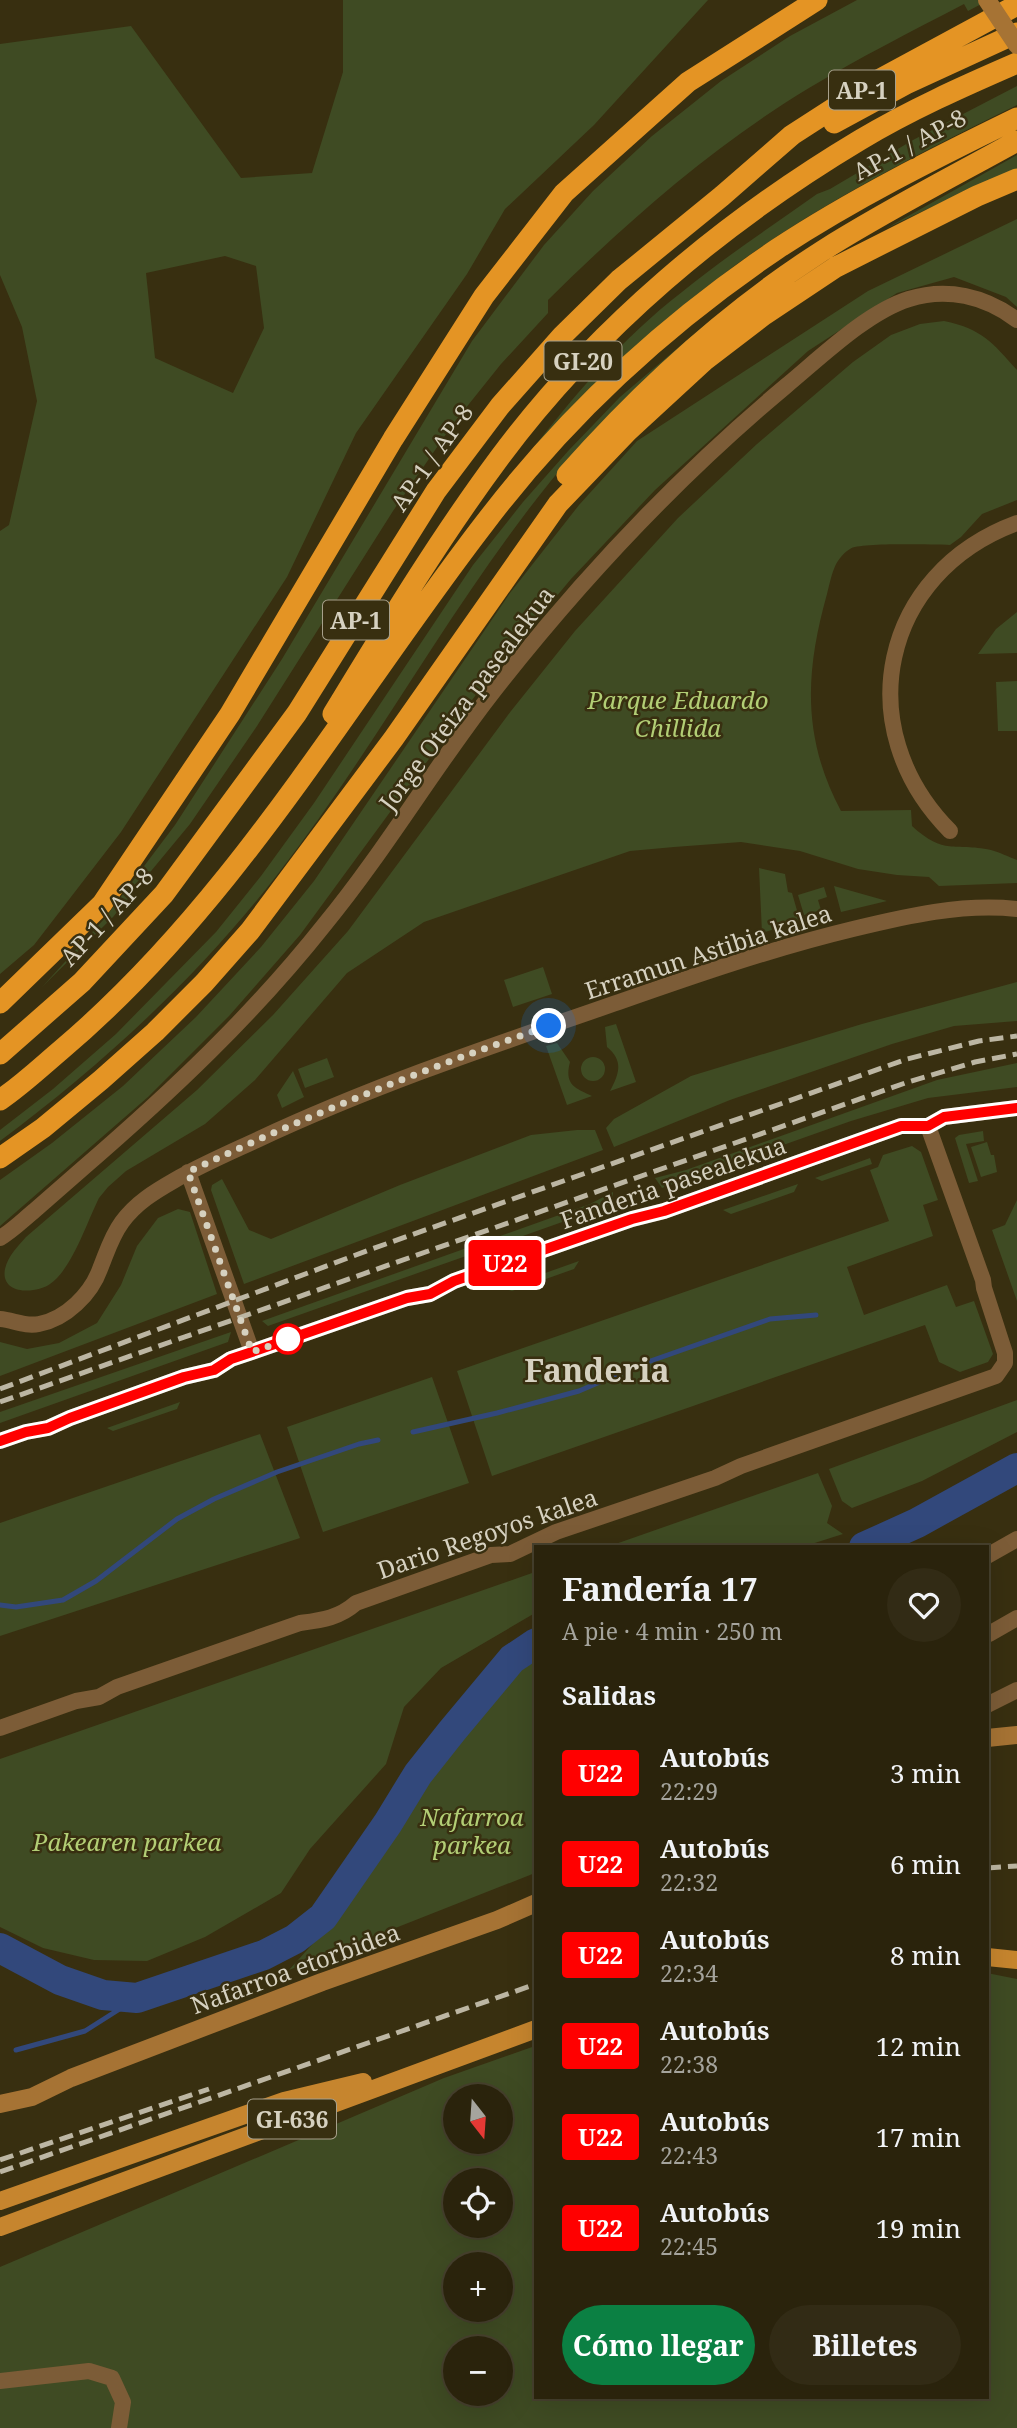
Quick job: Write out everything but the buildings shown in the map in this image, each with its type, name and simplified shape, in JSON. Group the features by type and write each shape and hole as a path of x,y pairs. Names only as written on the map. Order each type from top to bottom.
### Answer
{"highway":[{"path":"0,1003 102,904 230,714 393,439 484,296 564,193 688,82 809,4 823,0"},
{"name":"AP-1 / AP-8","path":"0,1054 82,982 164,894 298,713 436,491 500,406 562,336 619,280 792,135 872,84 1017,5"},
{"path":"722,196 827,127 905,84 1017,33"},
{"name":"GI-20","path":"286,799 390,619 463,508 511,444 596,347 703,249 798,179 861,139 918,108 1017,63"},
{"name":"AP-1 / AP-8","path":"0,1100 94,1023 153,964 219,888 338,730 484,524 569,424 620,374 673,327 777,250 883,186 1017,118"},
{"path":"344,807 474,600 548,497 617,418 694,348 755,299 822,251 1017,141"},
{"path":"0,1158 43,1128 101,1080 204,983 250,931 344,807 558,504 628,431 705,361 764,315 836,267 1017,178"}],"main road":[{"path":"987,0 1017,45"},
{"path":"989,1738 1017,1735"},
{"name":"Nafarroa etorbidea","path":"0,2104 32,2097 71,2078 534,1904"},
{"path":"989,1957 1017,1960"},
{"name":"GI-636","path":"0,2227 534,2030"},
{"path":"0,2201 284,2101 444,2062"},
{"name":"Nafarroa etorbidea","path":"0,2092 71,2078"}],"street":[{"name":"Jorge Oteiza pasealekua","path":"2,1239 163,1098 248,1014 327,923 487,700 529,647 619,545 715,449 836,345 893,305 926,295 961,295 992,304 1017,320"},
{"path":"950,831 918,792 897,746 890,706 895,657 912,610 935,577 949,562 973,544 1017,523"},
{"name":"Erramun Astibia kalea","path":"3,1316 24,1324 39,1324 71,1308 95,1280 111,1240 133,1209 147,1196 188,1172 288,1125 452,1059 776,950 844,931 921,914 981,908 1017,909"},
{"name":"Fanderia pasealekua","path":"0,1441 48,1428 184,1377 214,1370 231,1359 407,1298 430,1294 454,1281 632,1219 664,1211 901,1126 928,1126 944,1117 1017,1108"},
{"name":"Dario Regoyos kalea","path":"0,1728 76,1701 99,1697 117,1687 300,1623 324,1620 345,1613 356,1603 491,1555 510,1554 556,1532 715,1478 741,1466 991,1378 1003,1368 1005,1353 978,1265 928,1126"},
{"path":"188,1172 252,1352"},
{"path":"989,1555 1017,1539"},
{"path":"989,1634 1017,1618"},
{"path":"989,1704 1017,1690"},
{"path":"0,2381 89,2371 112,2378 123,2402 119,2428"}],"green space":[{"path":"343,0 708,0 594,125 505,209 467,274 356,433 287,577 121,832 34,945 0,974 0,531 9,525 37,401 22,327 0,275 0,44 131,26 241,178 312,173 343,72","holes":["225,256 256,266 264,328 233,393 155,358 146,273"]},
{"path":"857,0 989,0 968,11 964,4 886,45 809,88 739,134 640,213 548,300 548,313 501,364 453,424 393,511 257,726 190,824 113,917 42,987 105,918 175,825 282,659 472,341 544,245 593,191 652,136 721,81 790,36"},
{"path":"1017,86 1017,105 836,200 779,235 710,284 615,366 527,456 580,390 619,349 660,310 715,266 817,194"},
{"path":"1017,155 1017,170 885,229"},
{"path":"1017,219 1017,307 1006,297 954,277 897,293 808,351 655,490 571,579 489,677 300,935 229,1016 148,1097 0,1226 0,1180 52,1143 123,1086 196,1017 261,947 314,881 510,593 579,505 637,441 868,291"},
{"path":"713,318 609,418 550,482 479,578 313,827 247,912 148,1017 75,1082 0,1141 0,1130 53,1089 116,1034 216,932 314,803 473,565 523,502 620,397"},
{"name":"Parque Eduardo Chillida","path":"944,321 968,328 985,338 1017,370 1017,500 982,514 950,545 868,545 844,553 832,575 814,651 811,704 814,731 828,784 841,811 911,810 912,826 941,845 991,850 1017,860 1017,883 939,886 929,877 858,869 800,851 741,842 630,851 424,922 347,973 255,1080 205,1124 126,1171 108,1187 99,1198 72,1257 50,1284 28,1291 13,1288 8,1284 5,1278 6,1264 26,1237 197,1090 273,1015 348,931 511,711 575,631 678,518 757,444 853,362 891,335 920,324"},
{"path":"1017,612 1017,653 978,654 996,629"},
{"path":"1017,681 1017,731 998,731 996,682"},
{"path":"759,868 785,874 788,892 792,893 800,921 762,933"},
{"path":"834,886 887,901 841,912"},
{"path":"824,887 827,897 818,900 821,910 804,915 798,895"},
{"path":"543,967 552,994 513,1007 504,980"},
{"path":"1017,982 1017,1021 954,1026 892,1044 730,1100 614,1147 606,1128 614,1119 691,1076 862,1024"},
{"path":"616,1024 636,1082 610,1091 616,1079 618,1063 607,1047 605,1027"},
{"path":"557,1043 570,1062 569,1076 572,1085 592,1096 567,1105 546,1046"},
{"path":"593,1057 604,1064 605,1069 598,1080 593,1081 582,1074 581,1069 588,1058"},
{"path":"327,1058 334,1077 305,1088 298,1069"},
{"path":"1017,1063 1017,1087 928,1098 851,1121 662,1188 655,1178 686,1170 937,1080"},
{"path":"293,1071 304,1097 282,1108 277,1095"},
{"path":"595,1130 603,1150 244,1284 211,1190 212,1185 222,1179 249,1230 271,1239 400,1185 531,1135"},
{"path":"983,1131 984,1141 966,1144 978,1181 969,1183 955,1138"},
{"path":"987,1142 991,1155 994,1155 997,1172 981,1177 971,1147"},
{"path":"912,1146 921,1152 938,1200 923,1205 933,1236 847,1267 864,1315 947,1285 956,1307 974,1301 993,1354 988,1362 960,1372 939,1362 925,1325 492,1476 457,1371 889,1221 870,1170 878,1167 883,1155"},
{"path":"870,1158 872,1164 822,1181 815,1178"},
{"path":"798,1184 794,1192 731,1214 723,1210"},
{"path":"613,1192 613,1204 268,1326 262,1321 590,1204"},
{"path":"1017,1200 1017,1301 992,1230 1005,1225"},
{"path":"178,1209 190,1212 217,1294 0,1376 0,1342 27,1349 59,1343 97,1323 121,1285 137,1246 158,1218"},
{"path":"579,1261 574,1269 512,1291 503,1288"},
{"path":"231,1332 228,1342 0,1423 0,1412"},
{"path":"432,1377 469,1483 323,1532 287,1427"},
{"path":"1017,1400 1017,1432 922,1481 852,1508 842,1501 829,1469"},
{"path":"180,1402 177,1409 113,1431 107,1428"},
{"path":"260,1434 300,1538 0,1636 0,1523"},
{"path":"818,1473 832,1506 827,1523 843,1534 808,1545 613,1545"},
{"name":"Pakearen parkea","path":"534,1572 534,1614 441,1668 404,1707 386,1764 310,1849 281,1893 205,1937 147,1961 94,1960 43,1948 0,1927 0,1759"},
{"name":"Nafarroa parkea","path":"534,1650 534,1873 289,1970 336,1918 388,1844 474,1710"},
{"path":"989,1973 1017,1979 1017,2428 0,2428 0,2267 444,2078 534,2046 534,2399 989,2399"}],"waterway":[{"path":"413,1432 579,1391 642,1364 770,1319 816,1315"},
{"path":"0,1605 16,1607 63,1600 96,1581 177,1519 214,1499 277,1472 378,1440"},
{"path":"868,1545 917,1523 1017,1468"},
{"path":"0,1948 60,1980 103,1995 137,1998 264,1955 295,1939 323,1917 388,1823 418,1774 452,1731 512,1659 534,1644"},
{"path":"16,2050 85,2031 137,1998"}],"railway":[{"path":"0,1389 369,1250 907,1059 979,1041 1017,1036"},
{"path":"0,1402 908,1082 975,1062 1017,1054"},
{"path":"989,1868 1017,1866"},
{"path":"0,2172 534,1985"},
{"path":"0,2160 209,2089"}],"bus line":[{"name":"U22","path":"0,1441 48,1428 184,1377 214,1370 231,1359 407,1298 430,1294 454,1281 632,1219 664,1211 901,1126 928,1126 944,1117 1017,1108"}],"district":[{"name":"Fanderia","path":"597,1369"}],"route":[{"path":"288,1339 252,1352 188,1172 288,1125 386,1084 549,1026"}]}
